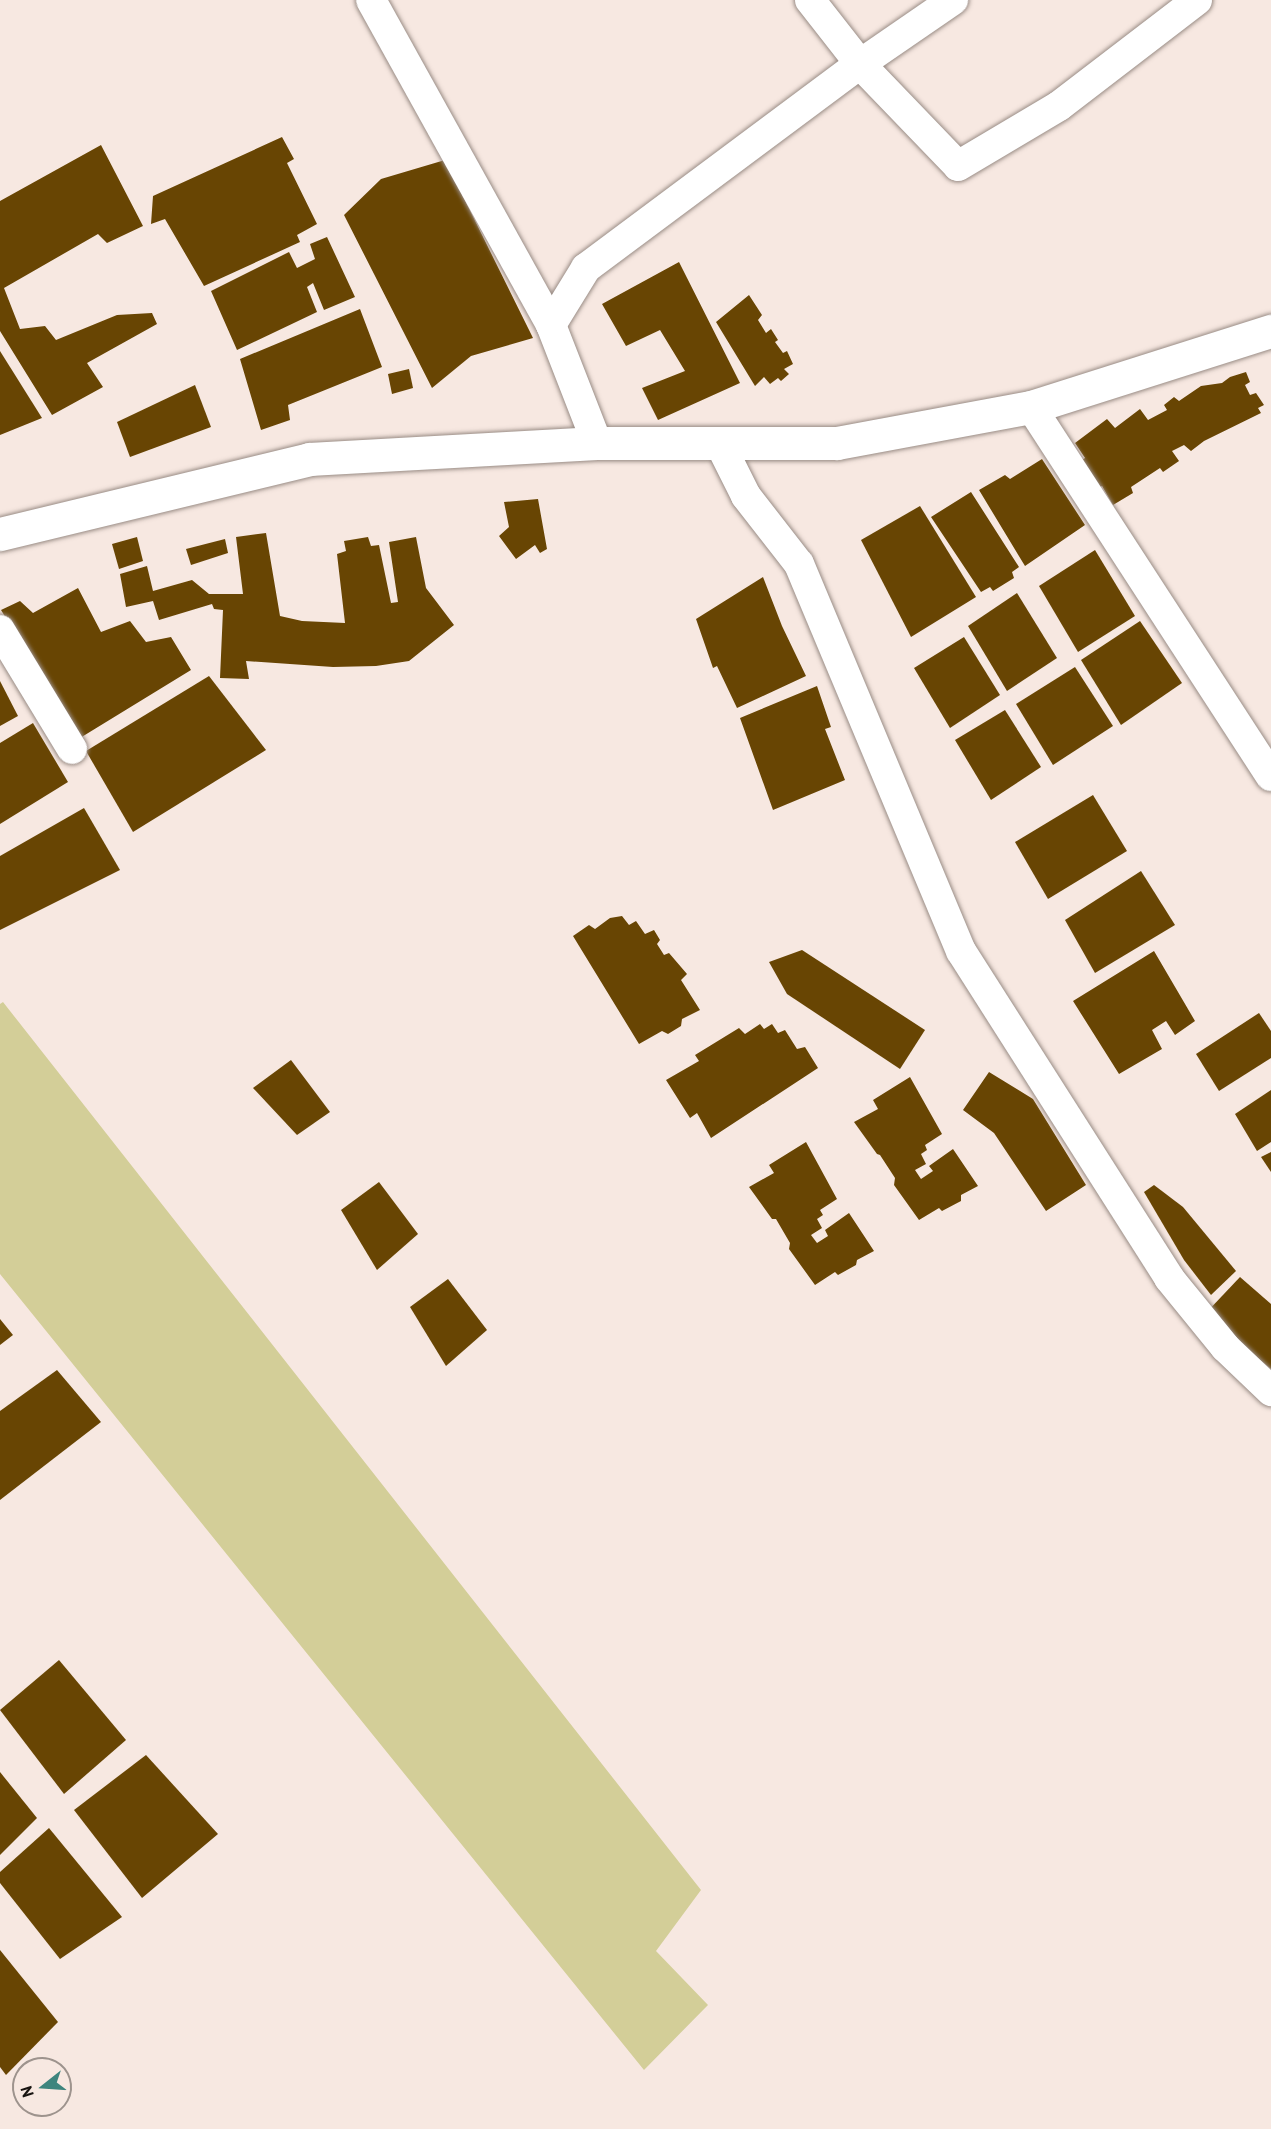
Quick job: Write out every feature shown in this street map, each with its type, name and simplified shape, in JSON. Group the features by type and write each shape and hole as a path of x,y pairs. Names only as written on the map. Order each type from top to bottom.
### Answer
{"main road":[{"path":"0,534 309,459 597,443 837,443 1031,406 1271,331"}],"street":[{"path":"371,0 551,325 597,443"},
{"path":"810,0 860,64 958,166 1059,106 1197,0"},
{"path":"551,325 586,268 860,64 953,0"},
{"path":"1031,406 1271,776"},
{"path":"720,444 746,496 799,564 961,951 1169,1278 1225,1347 1271,1391"},
{"path":"0,630 72,749"}],"shaded area":[{"path":"3,1002 701,1890 656,1951 708,2005 644,2070 0,1274 0,1004"}],"building":[{"path":"282,137 294,159 287,163 317,224 297,235 300,242 204,286 165,219 151,224 153,196"},
{"path":"101,145 143,226 107,243 98,234 4,288 20,329 45,326 56,340 117,315 152,313 157,324 87,363 103,387 52,415 0,331 0,201"},
{"path":"445,160 533,338 471,356 432,388 344,215 381,179"},
{"path":"327,237 355,297 324,310 313,283 307,287 317,312 237,350 211,291 289,252 297,268 315,259 310,244"},
{"path":"679,262 740,383 658,420 642,388 685,371 660,330 626,346 602,304"},
{"path":"749,295 762,315 758,320 766,333 771,329 778,340 775,342 783,353 787,351 793,364 784,369 789,374 781,381 778,378 770,384 764,377 755,386 716,322"},
{"path":"360,309 382,367 288,405 290,420 261,430 240,359"},
{"path":"0,351 42,418 0,435"},
{"path":"409,369 413,388 392,394 388,374"},
{"path":"1246,372 1250,382 1245,385 1250,395 1256,393 1264,405 1258,408 1261,413 1204,441 1191,451 1184,445 1172,451 1179,461 1163,472 1160,468 1131,487 1133,493 1113,505 1102,486 1095,490 1078,463 1085,458 1075,443 1107,419 1115,428 1140,409 1148,420 1167,410 1164,405 1174,397 1179,401 1201,386 1222,383 1230,377"},
{"path":"195,385 211,427 130,457 117,422"},
{"path":"1042,459 1085,525 1025,566 979,490 1005,475 1010,479"},
{"path":"971,492 1019,567 1012,572 1014,578 993,591 990,587 981,592 931,517"},
{"path":"538,499 547,549 540,553 535,545 516,559 499,536 509,527 504,502"},
{"path":"920,506 976,597 911,637 861,540"},
{"path":"266,533 280,616 302,621 345,623 337,554 346,551 344,541 368,537 371,546 379,545 391,603 398,602 389,542 416,537 426,588 454,625 409,661 376,666 333,667 246,661 249,679 220,678 223,610 214,609 212,604 159,620 153,601 126,607 120,574 147,566 153,591 192,580 209,594 243,594 236,537"},
{"path":"137,537 143,561 119,569 112,544"},
{"path":"225,539 228,553 191,565 186,549"},
{"path":"1095,550 1135,616 1078,652 1039,586"},
{"path":"763,577 782,626 806,676 737,708 717,666 713,668 696,619"},
{"path":"78,588 101,632 130,621 146,642 171,637 191,670 80,738 1,610 20,601 33,613"},
{"path":"1017,593 1057,658 1007,691 968,626"},
{"path":"1140,621 1182,683 1121,725 1081,660"},
{"path":"964,637 1000,695 950,728 914,668"},
{"path":"1075,667 1113,726 1053,765 1016,704"},
{"path":"209,676 266,750 133,832 86,751"},
{"path":"0,681 18,716 0,726"},
{"path":"817,686 831,727 825,729 845,780 773,810 740,718"},
{"path":"1005,710 1041,767 991,800 955,740"},
{"path":"33,723 68,782 0,824 0,743"},
{"path":"1093,795 1127,851 1048,899 1015,842"},
{"path":"84,808 120,870 0,930 0,856"},
{"path":"1141,871 1175,925 1095,973 1065,920"},
{"path":"622,916 629,925 636,921 645,934 654,930 660,940 657,944 664,955 669,953 687,974 681,980 700,1010 682,1019 681,1026 668,1034 662,1031 639,1044 573,936 589,925 595,929 610,918"},
{"path":"802,950 925,1030 900,1069 787,994 769,962"},
{"path":"1154,951 1195,1021 1175,1035 1166,1021 1152,1030 1162,1049 1119,1074 1073,1001"},
{"path":"1259,1013 1271,1031 1271,1058 1219,1091 1196,1054"},
{"path":"760,1024 764,1029 772,1024 778,1033 785,1030 797,1049 805,1047 818,1068 711,1138 697,1113 690,1118 666,1080 699,1061 695,1055 739,1028 745,1034"},
{"path":"291,1060 330,1112 297,1135 253,1088"},
{"path":"989,1072 1033,1099 1086,1185 1046,1211 994,1133 963,1110"},
{"path":"910,1077 942,1134 925,1145 927,1150 921,1154 926,1164 915,1170 921,1179 933,1171 929,1166 953,1149 978,1186 961,1195 961,1201 942,1211 939,1208 919,1220 894,1185 895,1178 880,1155 854,1122 878,1109 873,1100"},
{"path":"1271,1090 1271,1142 1257,1151 1235,1114"},
{"path":"806,1142 837,1199 820,1210 823,1215 817,1219 822,1228 811,1235 817,1243 828,1236 825,1230 849,1213 874,1251 857,1260 856,1265 838,1275 835,1272 815,1285 789,1249 790,1243 776,1219 772,1219 749,1187 774,1173 769,1165"},
{"path":"1271,1152 1271,1172 1261,1157"},
{"path":"379,1182 418,1234 377,1270 341,1210"},
{"path":"1154,1185 1183,1207 1236,1271 1211,1295 1184,1260 1144,1192"},
{"path":"1240,1277 1271,1304 1271,1369 1205,1314"},
{"path":"448,1279 487,1330 446,1366 410,1307"},
{"path":"0,1319 13,1335 0,1345"},
{"path":"57,1370 101,1422 0,1500 0,1411"},
{"path":"59,1660 126,1740 64,1794 0,1710"},
{"path":"146,1755 218,1834 142,1898 74,1810"},
{"path":"0,1772 37,1818 0,1855"},
{"path":"49,1828 122,1917 60,1959 0,1883 0,1872"},
{"path":"0,1950 58,2022 24,2057 12,2057 12,2069 6,2075 0,2067"}]}
